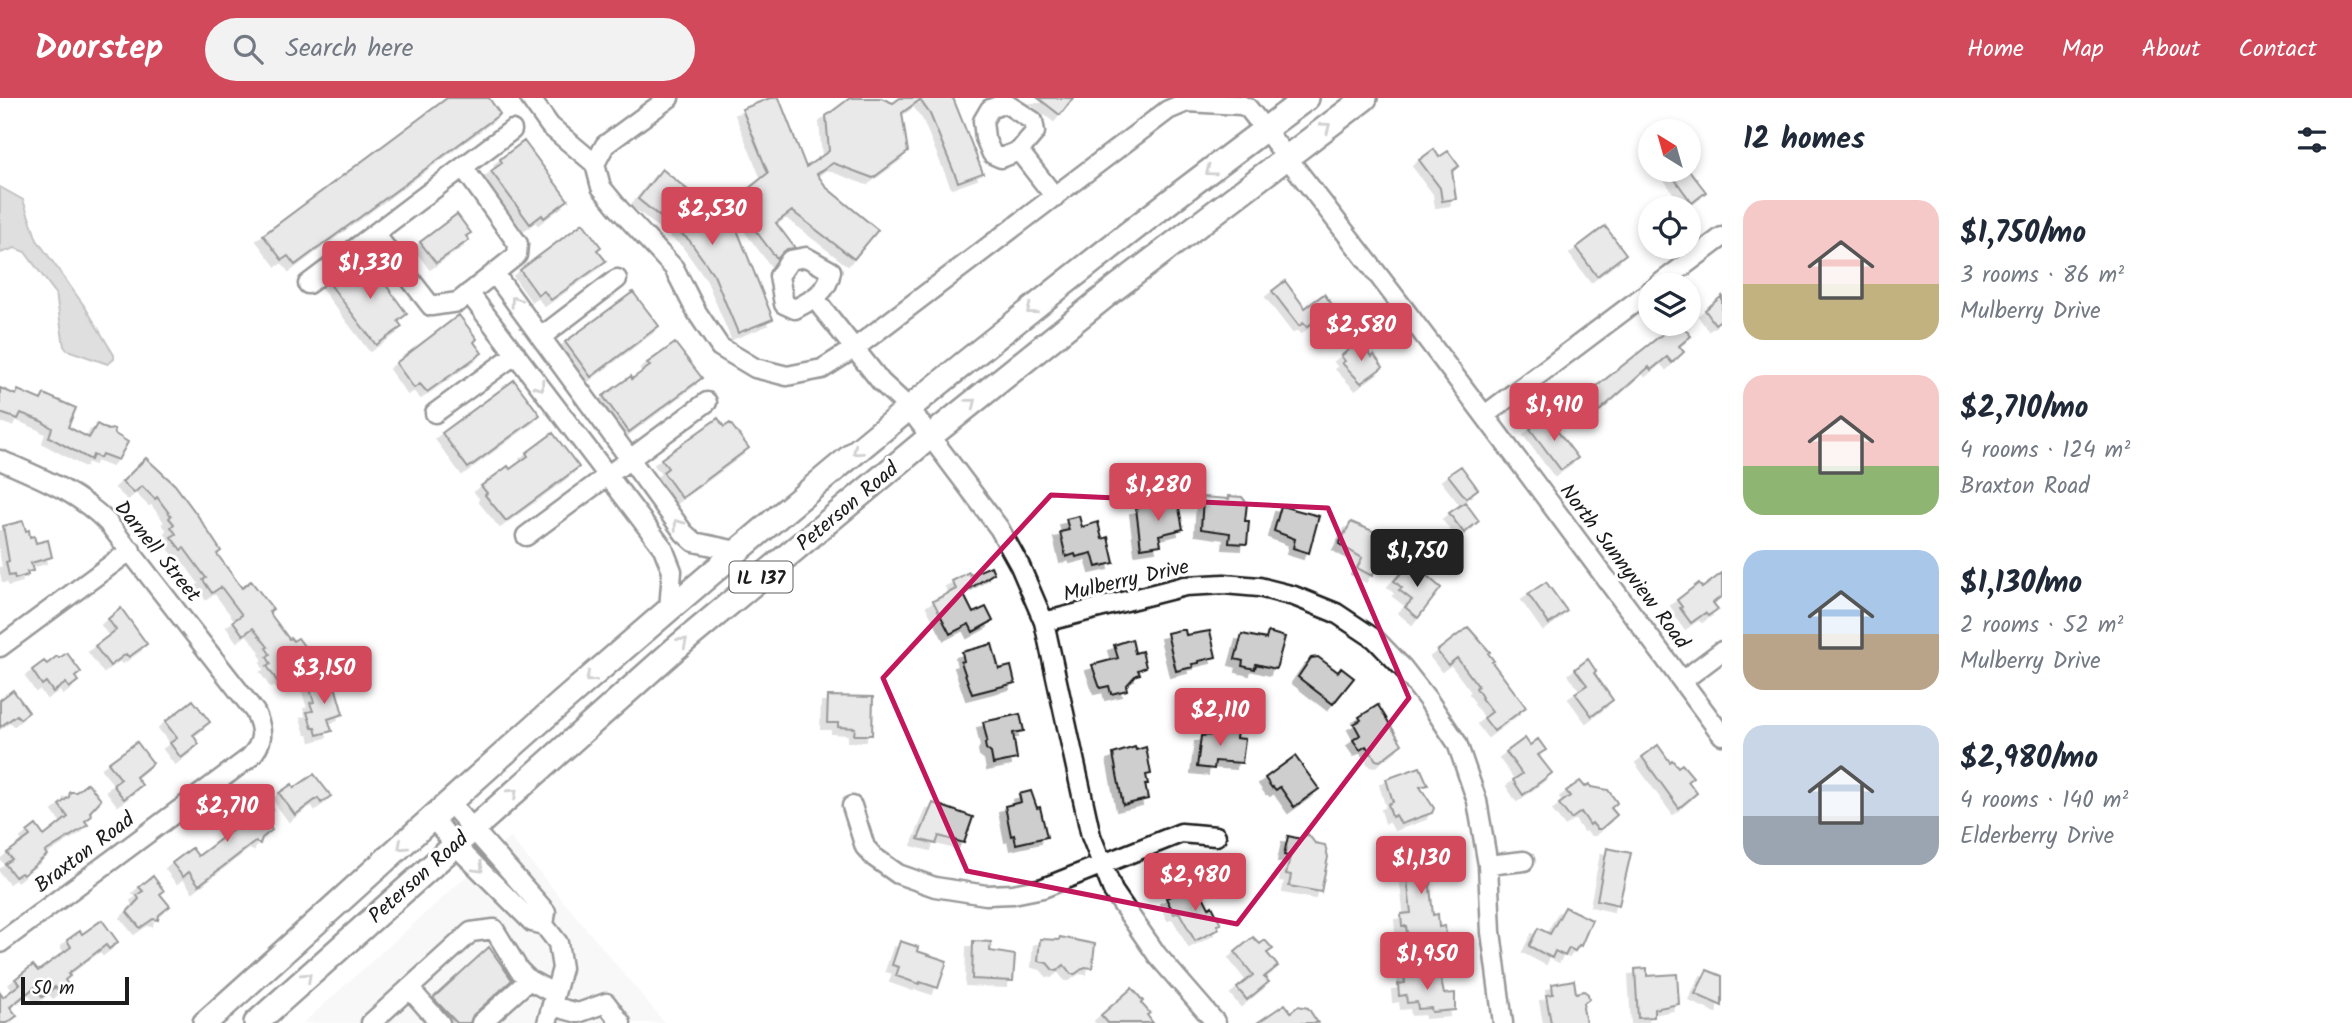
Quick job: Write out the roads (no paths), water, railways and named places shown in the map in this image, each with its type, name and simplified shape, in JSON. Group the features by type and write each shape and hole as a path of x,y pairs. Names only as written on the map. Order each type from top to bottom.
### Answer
{"main road":[{"name":"Peterson Road","path":"205,1023 737,551 909,408 1307,98"},
{"name":"Peterson Road","path":"257,1023 675,649 930,436 1113,290 1365,98"}],"street":[{"path":"530,98 550,126 595,164 601,187 674,268 696,311 720,347 755,368 787,376 821,369 855,348 1168,110 1186,100"},
{"path":"595,164 605,145 669,98"},
{"name":"North Sunnyview Road","path":"1186,100 1248,108 1485,415 1722,736"},
{"path":"308,284 512,130"},
{"path":"1019,151 1055,197"},
{"path":"375,234 431,306 458,302 517,255 519,244 463,167"},
{"path":"1674,273 1722,237"},
{"path":"494,273 684,533 694,542 737,551"},
{"path":"541,337 617,279"},
{"path":"469,293 663,548 672,571 668,610"},
{"path":"815,299 881,382 909,408 999,528 1020,566 1044,622"},
{"path":"1485,415 1638,300"},
{"path":"435,413 516,354"},
{"path":"526,536 708,402"},
{"name":"Darnell Street","path":"0,460 54,484 91,506 131,550 225,673"},
{"path":"0,647 131,550"},
{"name":"Mulberry Drive","path":"1216,1023 1157,955 1113,891 1091,836 1044,622 1185,586 1224,584 1259,587 1294,596 1336,613 1375,639 1403,668 1457,743 1477,801 1488,865 1491,932 1503,1023"},
{"path":"1682,681 1722,651"},
{"name":"Braxton Road","path":"0,943 259,748 261,724 225,673"},
{"path":"852,806 865,847 898,874 935,887 986,895 1013,894 1052,885 1181,832 1216,836"},
{"path":"442,810 473,827 546,912 544,925"},
{"path":"442,810 454,844 532,922 544,925 558,943 562,968 551,1008"},
{"path":"1488,865 1524,861"},
{"path":"371,1023 471,932 482,929 494,929 519,970 551,1008 578,1018 606,1003 621,1023"},
{"path":"481,1023 529,980"},
{"path":"409,988 440,1023"}]}
